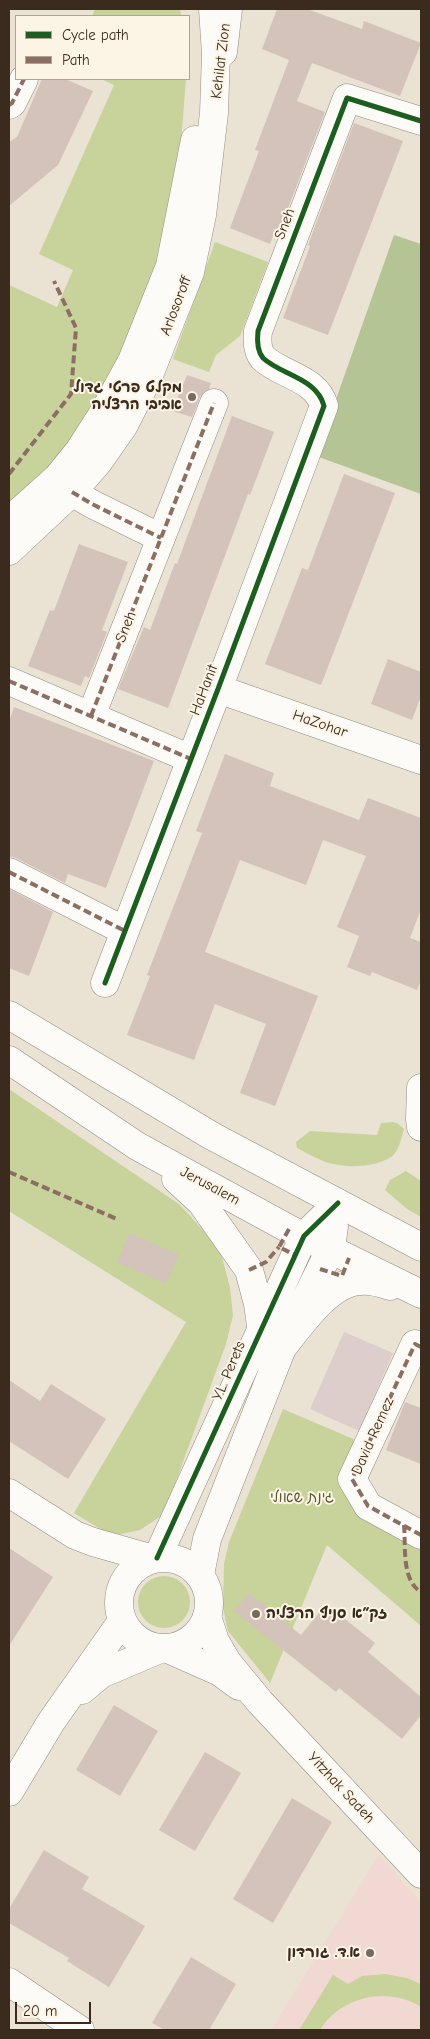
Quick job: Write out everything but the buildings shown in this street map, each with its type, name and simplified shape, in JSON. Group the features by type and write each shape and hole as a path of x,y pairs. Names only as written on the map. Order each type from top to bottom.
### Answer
{"street":[{"name":"Arlosoroff","path":"9,521 57,478 79,451 104,412 132,361 170,266 196,133 199,59 196,9"},
{"name":"Arlosoroff","path":"9,551 72,492 99,461 124,425 147,380 190,272 202,215 214,113 216,54 213,9"},
{"name":"Kehilat Zion","path":"214,113 228,9"},
{"path":"9,105 12,103 24,80"},
{"name":"Sneh","path":"324,406 322,399 313,388 263,358 257,341 258,331 347,98 421,121"},
{"name":"Sneh","path":"91,716 214,402"},
{"name":"HaHanit","path":"105,983 324,406"},
{"path":"72,492 92,504 162,538"},
{"path":"9,680 191,759"},
{"name":"HaZohar","path":"218,689 421,760"},
{"path":"9,872 125,931"},
{"path":"9,1014 212,1136 421,1247"},
{"name":"Jerusalem","path":"9,1060 137,1146 304,1236 420,1293"},
{"path":"421,1088 421,1127"},
{"path":"137,1146 202,1202 224,1233 249,1270 258,1304 261,1326"},
{"path":"200,1575 207,1539 282,1348 331,1248 338,1203"},
{"name":"Y.L. Perets","path":"155,1559 214,1438 261,1326 304,1236 338,1203"},
{"path":"282,1348 310,1313 326,1298 345,1285 359,1281 381,1283 420,1293"},
{"name":"David Remez","path":"421,1348 415,1344 352,1479 368,1506 421,1534"},
{"path":"9,1493 75,1535 102,1545 155,1559 181,1561 200,1575 209,1600 207,1617 201,1629 192,1638 181,1645 164,1649 101,1674 51,1722"},
{"path":"155,1559 136,1567 127,1576 118,1598 118,1610 128,1632 137,1640 148,1646 164,1649"},
{"name":"Yitzhak Sadeh","path":"207,1617 215,1641 227,1662 260,1702 421,1874"},
{"path":"9,1792 51,1722 122,1621"},
{"name":"Yitzhak Sadeh","path":"164,1649 220,1672 260,1702"},
{"path":"9,1982 80,2030"}],"shaded area":[{"path":"344,1332 393,1353 359,1431 310,1409"},
{"name":"א.ד. גורדון","path":"379,1854 421,1903 421,2030 271,2030"}],"green space":[{"path":"95,9 180,9 181,15 92,15"},
{"path":"103,80 186,80 180,155 164,265 92,416 42,477 9,509 9,285 57,307 73,270 39,254 114,85"},
{"path":"394,235 421,244 421,494 316,456"},
{"path":"215,242 268,262 240,336 216,355 209,372 173,359"},
{"path":"9,1089 179,1204 221,1253 230,1288 233,1315 226,1344 164,1514 140,1530 112,1536 74,1513 186,1322 9,1211"},
{"path":"393,1122 404,1129 396,1152 384,1161 360,1166 336,1165 297,1148 296,1142 310,1131 377,1135 381,1123"},
{"path":"406,1171 421,1181 421,1217 407,1209 385,1190 390,1180"},
{"name":"גינת שאולי","path":"283,1409 365,1444 350,1479 421,1538 421,1626 327,1545 270,1683 228,1631 223,1608 224,1564 229,1542"},
{"path":"164,1576 178,1580 186,1588 190,1602 186,1616 178,1624 164,1628 150,1624 142,1616 138,1602 142,1588 150,1580"},
{"path":"385,1974 407,1978 421,1984 421,2007 394,1997 366,1998 352,2002 340,2009 329,2018 320,2030 299,2030 333,1975 348,1984 362,1976"}],"marked path":[{"path":"9,105 12,103 24,80"},
{"path":"9,474 71,394 76,328 54,281"},
{"path":"91,716 214,403"},
{"path":"72,492 161,538"},
{"path":"9,681 191,759"},
{"path":"9,872 125,931"},
{"path":"9,1172 119,1220"},
{"path":"289,1229 279,1247 295,1255"},
{"path":"249,1270 266,1262 279,1247"},
{"path":"320,1269 342,1276 349,1258"},
{"path":"421,1347 415,1344 352,1479 368,1506 421,1535"},
{"path":"404,1525 407,1571 415,1587 421,1592"}],"cycle path":[{"path":"105,983 324,406 314,389 263,358 259,349 258,331 347,98 421,121"},
{"path":"157,1558 304,1236 338,1203"}],"place":[{"name":"מקלט פרטי גדול אביבי הרצליה","path":"192,397"},
{"name":"זק״א סניף הרצליה","path":"256,1614"},
{"name":"א.ד. גורדון","path":"370,1953"}]}
